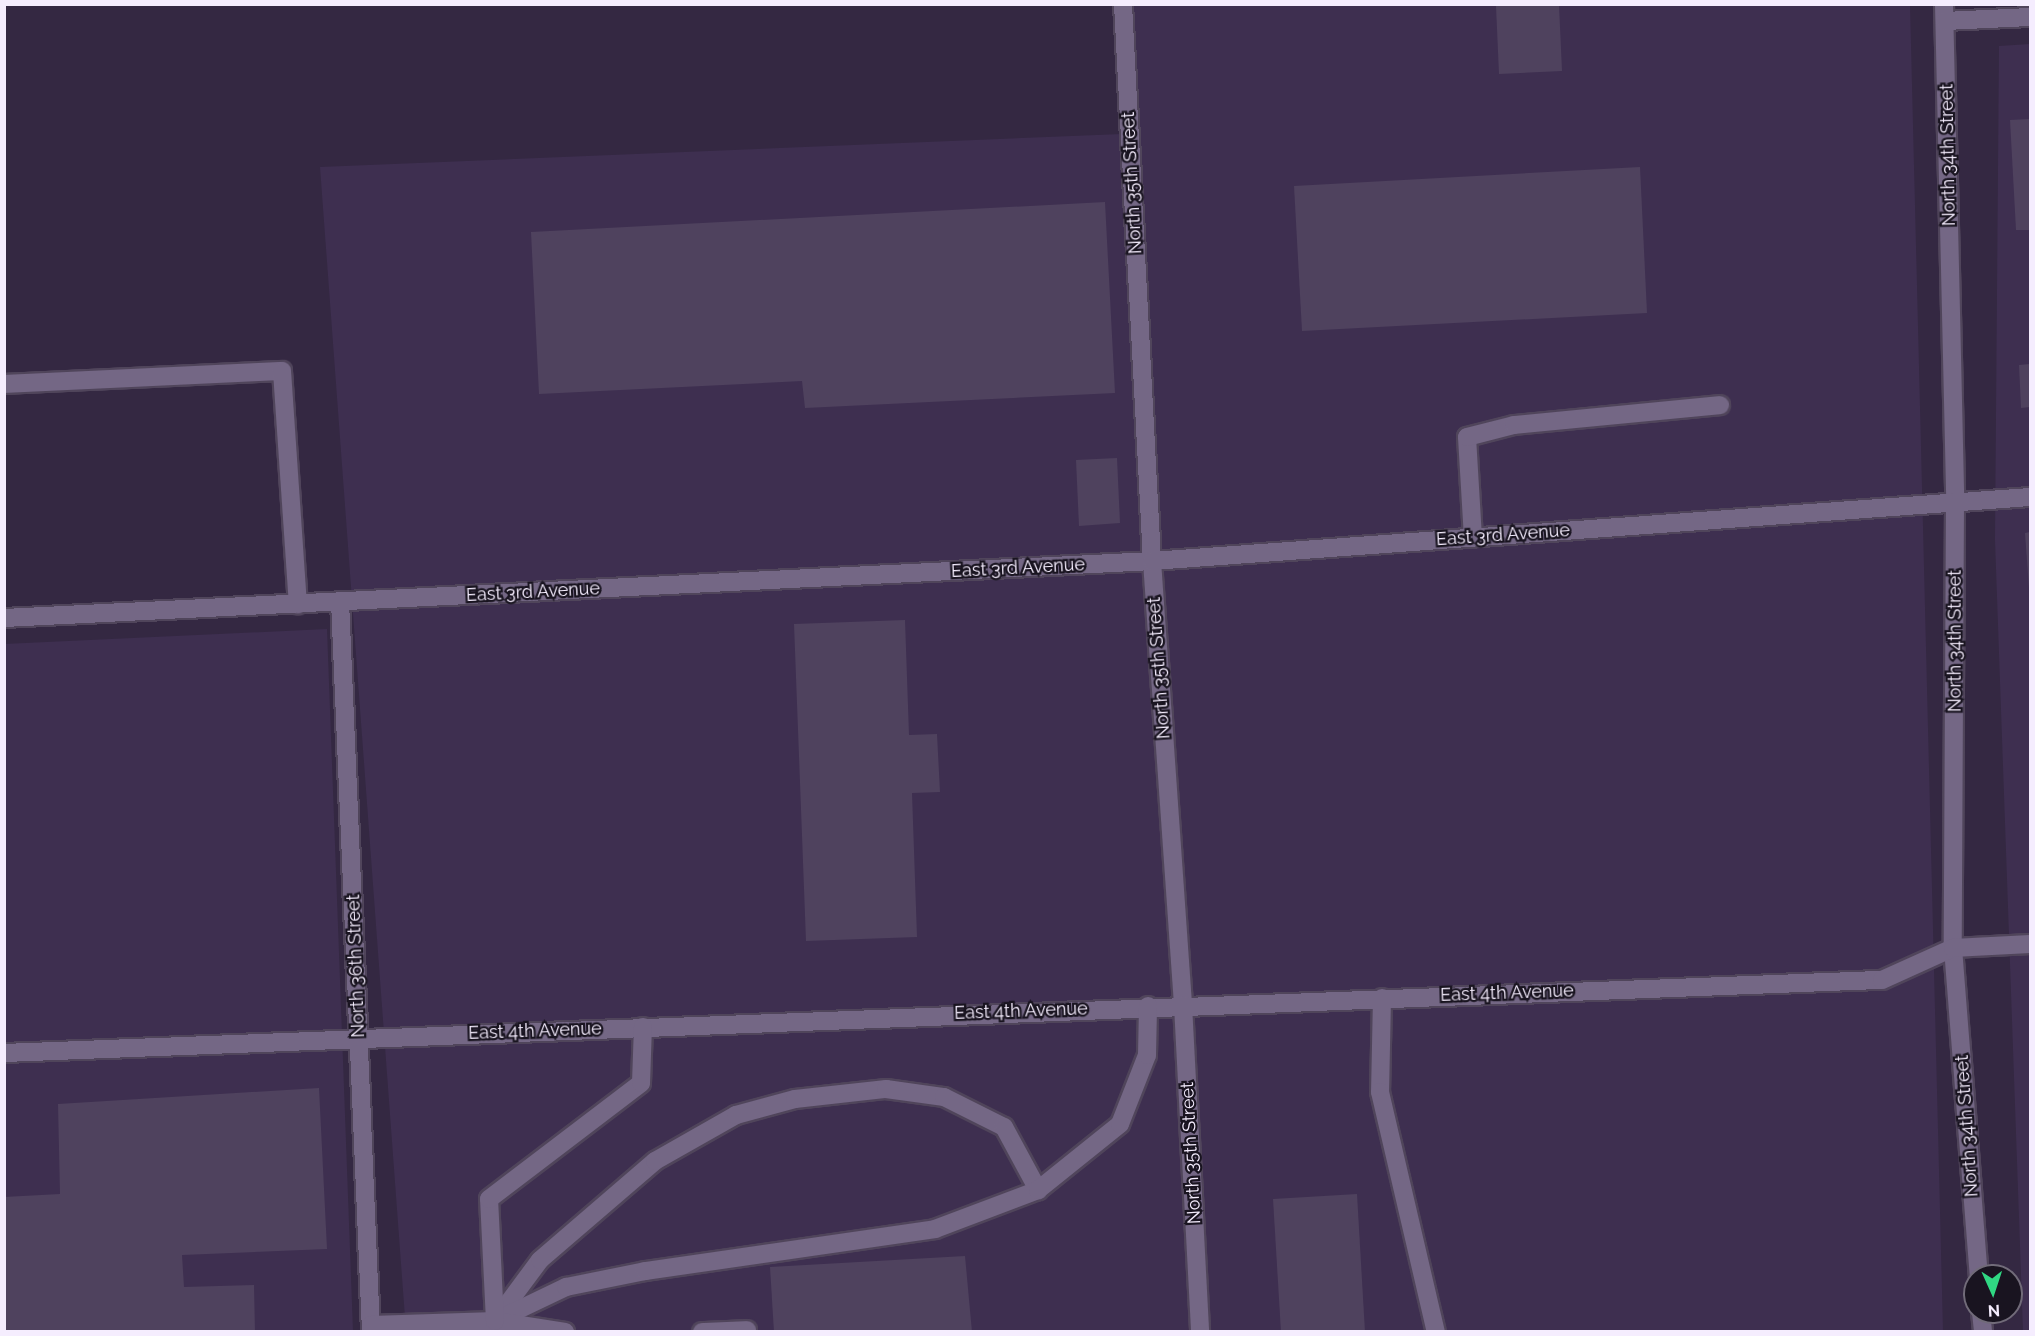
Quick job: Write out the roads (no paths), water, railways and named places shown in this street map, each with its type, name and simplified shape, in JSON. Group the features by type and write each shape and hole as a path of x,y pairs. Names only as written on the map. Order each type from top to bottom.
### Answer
{"street":[{"name":"North 35th Street","path":"1123,4 1152,561 1183,1005 1200,1332"},
{"path":"1945,13 2031,17"},
{"name":"North 34th Street","path":"1945,13 1955,502 1953,948 1978,1264"},
{"path":"4,384 282,371 298,604"},
{"path":"1473,538 1467,437 1514,425 1720,405"},
{"name":"East 3rd Avenue","path":"4,618 1152,561 2031,496"},
{"name":"North 36th Street","path":"340,602 371,1328"},
{"name":"East 4th Avenue","path":"4,1053 1148,1006 1882,980 1953,948 2031,944"},
{"path":"1382,998 1380,1092 1436,1332"},
{"path":"498,1326 566,1287 645,1271 935,1229 1038,1190 1120,1124 1147,1055 1148,1006"},
{"path":"498,1326 489,1199 641,1083 643,1027"},
{"path":"498,1326 540,1260 655,1161 736,1115 795,1099 886,1089 944,1097 1004,1127 1038,1190"},
{"path":"371,1328 498,1326 565,1332"},
{"path":"702,1332 747,1330"}]}
